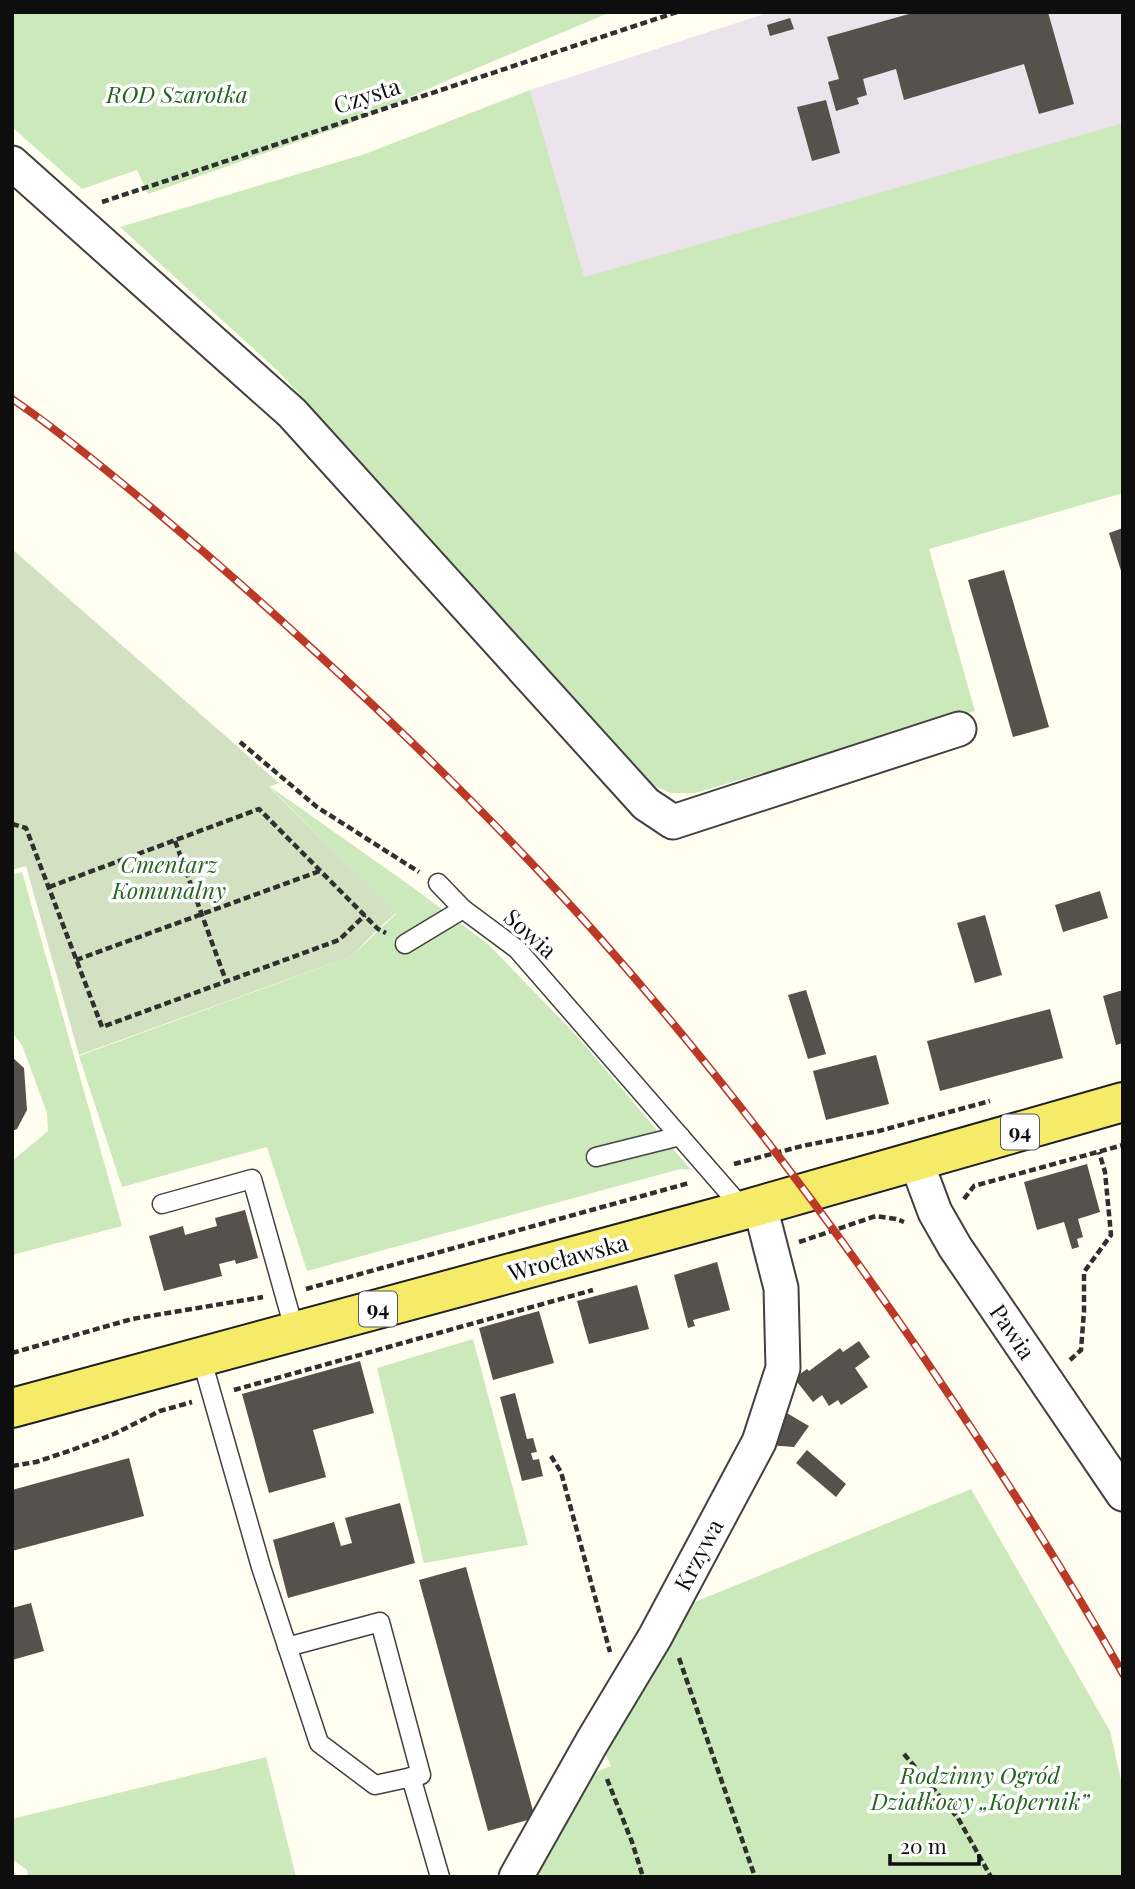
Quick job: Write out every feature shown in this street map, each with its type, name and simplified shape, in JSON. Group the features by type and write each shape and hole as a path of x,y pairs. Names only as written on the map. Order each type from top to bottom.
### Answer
{"main road":[{"name":"Wrocławska","path":"12,1408 752,1208 1123,1102"}],"street":[{"path":"12,163 292,413 646,804 673,822 960,729"},
{"name":"Pawia","path":"916,1161 935,1212 955,1247 1123,1494"},
{"name":"Krzywa","path":"516,1877 665,1618 759,1442 783,1368 782,1288 772,1252 752,1208"}],"lane":[{"name":"Sowia","path":"438,883 463,909 517,949 710,1171 752,1208"},
{"path":"405,944 463,909"},
{"path":"596,1157 680,1136"},
{"path":"162,1204 252,1179 295,1332"},
{"path":"201,1357 261,1567 287,1647 319,1743 375,1785 421,1774 380,1622 287,1647"},
{"path":"411,1777 440,1877"}],"path":[{"name":"Czysta","path":"68,214 677,12"},
{"path":"240,742 317,807 438,883"},
{"path":"49,887 259,810 378,929"},
{"path":"12,824 26,828 102,1027 339,940 365,915"},
{"path":"175,841 226,981"},
{"path":"76,960 320,871"},
{"path":"12,1353 132,1319 299,1291 688,1184 692,1177 767,1154 879,1131 1001,1098"},
{"path":"772,1252 876,1216 906,1223 964,1199 974,1186 1123,1145"},
{"path":"1046,1381 1081,1350 1084,1272 1111,1235 1105,1172 1099,1152"},
{"path":"12,1466 36,1462 114,1433 160,1411 603,1287"},
{"path":"551,1456 561,1472 622,1693"},
{"path":"665,1618 755,1877"},
{"path":"592,1742 643,1877"},
{"path":"904,1754 958,1818 991,1877"}],"shaded area":[{"path":"770,12 1123,12 1123,123 583,278 530,90"}],"green space":[{"name":"ROD Szarotka","path":"12,12 611,12 346,125 148,194 137,170 82,189 12,127"},
{"path":"530,90 584,277 1123,123 1123,493 929,549 975,711 695,793 671,793 653,785 280,373 120,227 365,154"},
{"name":"Cmentarz Komunalny","path":"12,549 279,783 269,787 396,913 352,956 79,1055 26,866 12,870"},
{"path":"269,786 489,945 576,1035 691,1170 680,1169 307,1271 267,1147 122,1187 79,1056 352,956 396,914"},
{"path":"22,872 122,1226 12,1255 12,1161 48,1131 47,1113 22,1045 12,1032 12,875"},
{"path":"473,1339 528,1545 424,1563 377,1368"},
{"name":"Rodzinny Ogród Działkowy „Kopernik”","path":"971,1489 1110,1731 1123,1789 1123,1877 529,1877 585,1776 611,1766 602,1745 680,1608"},
{"path":"266,1757 296,1877 28,1877 27,1870 12,1859 12,1819"}],"building":[{"path":"916,12 1048,12 1074,104 1039,114 1024,64 904,100 896,69 863,79 867,95 857,98 859,104 836,111 828,82 839,79 827,37"},
{"path":"790,18 794,29 770,36 767,25"},
{"path":"826,100 840,153 812,161 797,107"},
{"path":"1123,528 1123,574 1122,574 1109,533"},
{"path":"1004,570 1049,727 1013,737 968,580"},
{"path":"1100,891 1108,918 1063,932 1055,905"},
{"path":"985,915 1002,975 975,983 957,923"},
{"path":"806,990 826,1054 808,1059 788,995"},
{"path":"1123,990 1123,1043 1116,1045 1103,996"},
{"path":"1050,1009 1063,1058 940,1091 927,1041"},
{"path":"876,1055 889,1104 826,1120 813,1071"},
{"path":"12,1057 24,1068 27,1110 17,1129 12,1131"},
{"path":"1087,1164 1100,1212 1078,1219 1083,1237 1077,1239 1079,1247 1072,1249 1064,1222 1037,1230 1024,1182"},
{"path":"245,1210 258,1258 236,1264 235,1260 219,1264 222,1276 164,1291 149,1236 183,1226 185,1235 217,1226 215,1218"},
{"path":"717,1262 730,1310 693,1320 695,1326 688,1328 674,1275"},
{"path":"637,1285 649,1329 589,1344 577,1301"},
{"path":"539,1311 554,1363 493,1380 479,1328"},
{"path":"859,1341 870,1357 855,1368 868,1387 841,1405 838,1400 829,1406 822,1395 813,1402 794,1378 807,1369 809,1371 840,1348 843,1352"},
{"path":"360,1361 374,1413 313,1430 326,1477 269,1493 242,1394"},
{"path":"515,1393 527,1439 533,1438 537,1452 531,1453 533,1460 539,1459 543,1476 522,1481 500,1397"},
{"path":"785,1412 809,1426 794,1447 768,1445"},
{"path":"807,1450 846,1484 836,1497 796,1463"},
{"path":"129,1458 144,1516 12,1551 12,1490"},
{"path":"400,1503 415,1563 288,1598 273,1540 334,1522 341,1546 352,1543 345,1518"},
{"path":"466,1567 535,1818 488,1831 419,1580"},
{"path":"31,1603 44,1651 12,1660 12,1608"}],"railway":[{"path":"12,399 133,492 259,600 457,786 598,936 726,1088 884,1300 1026,1512 1123,1674"}]}
